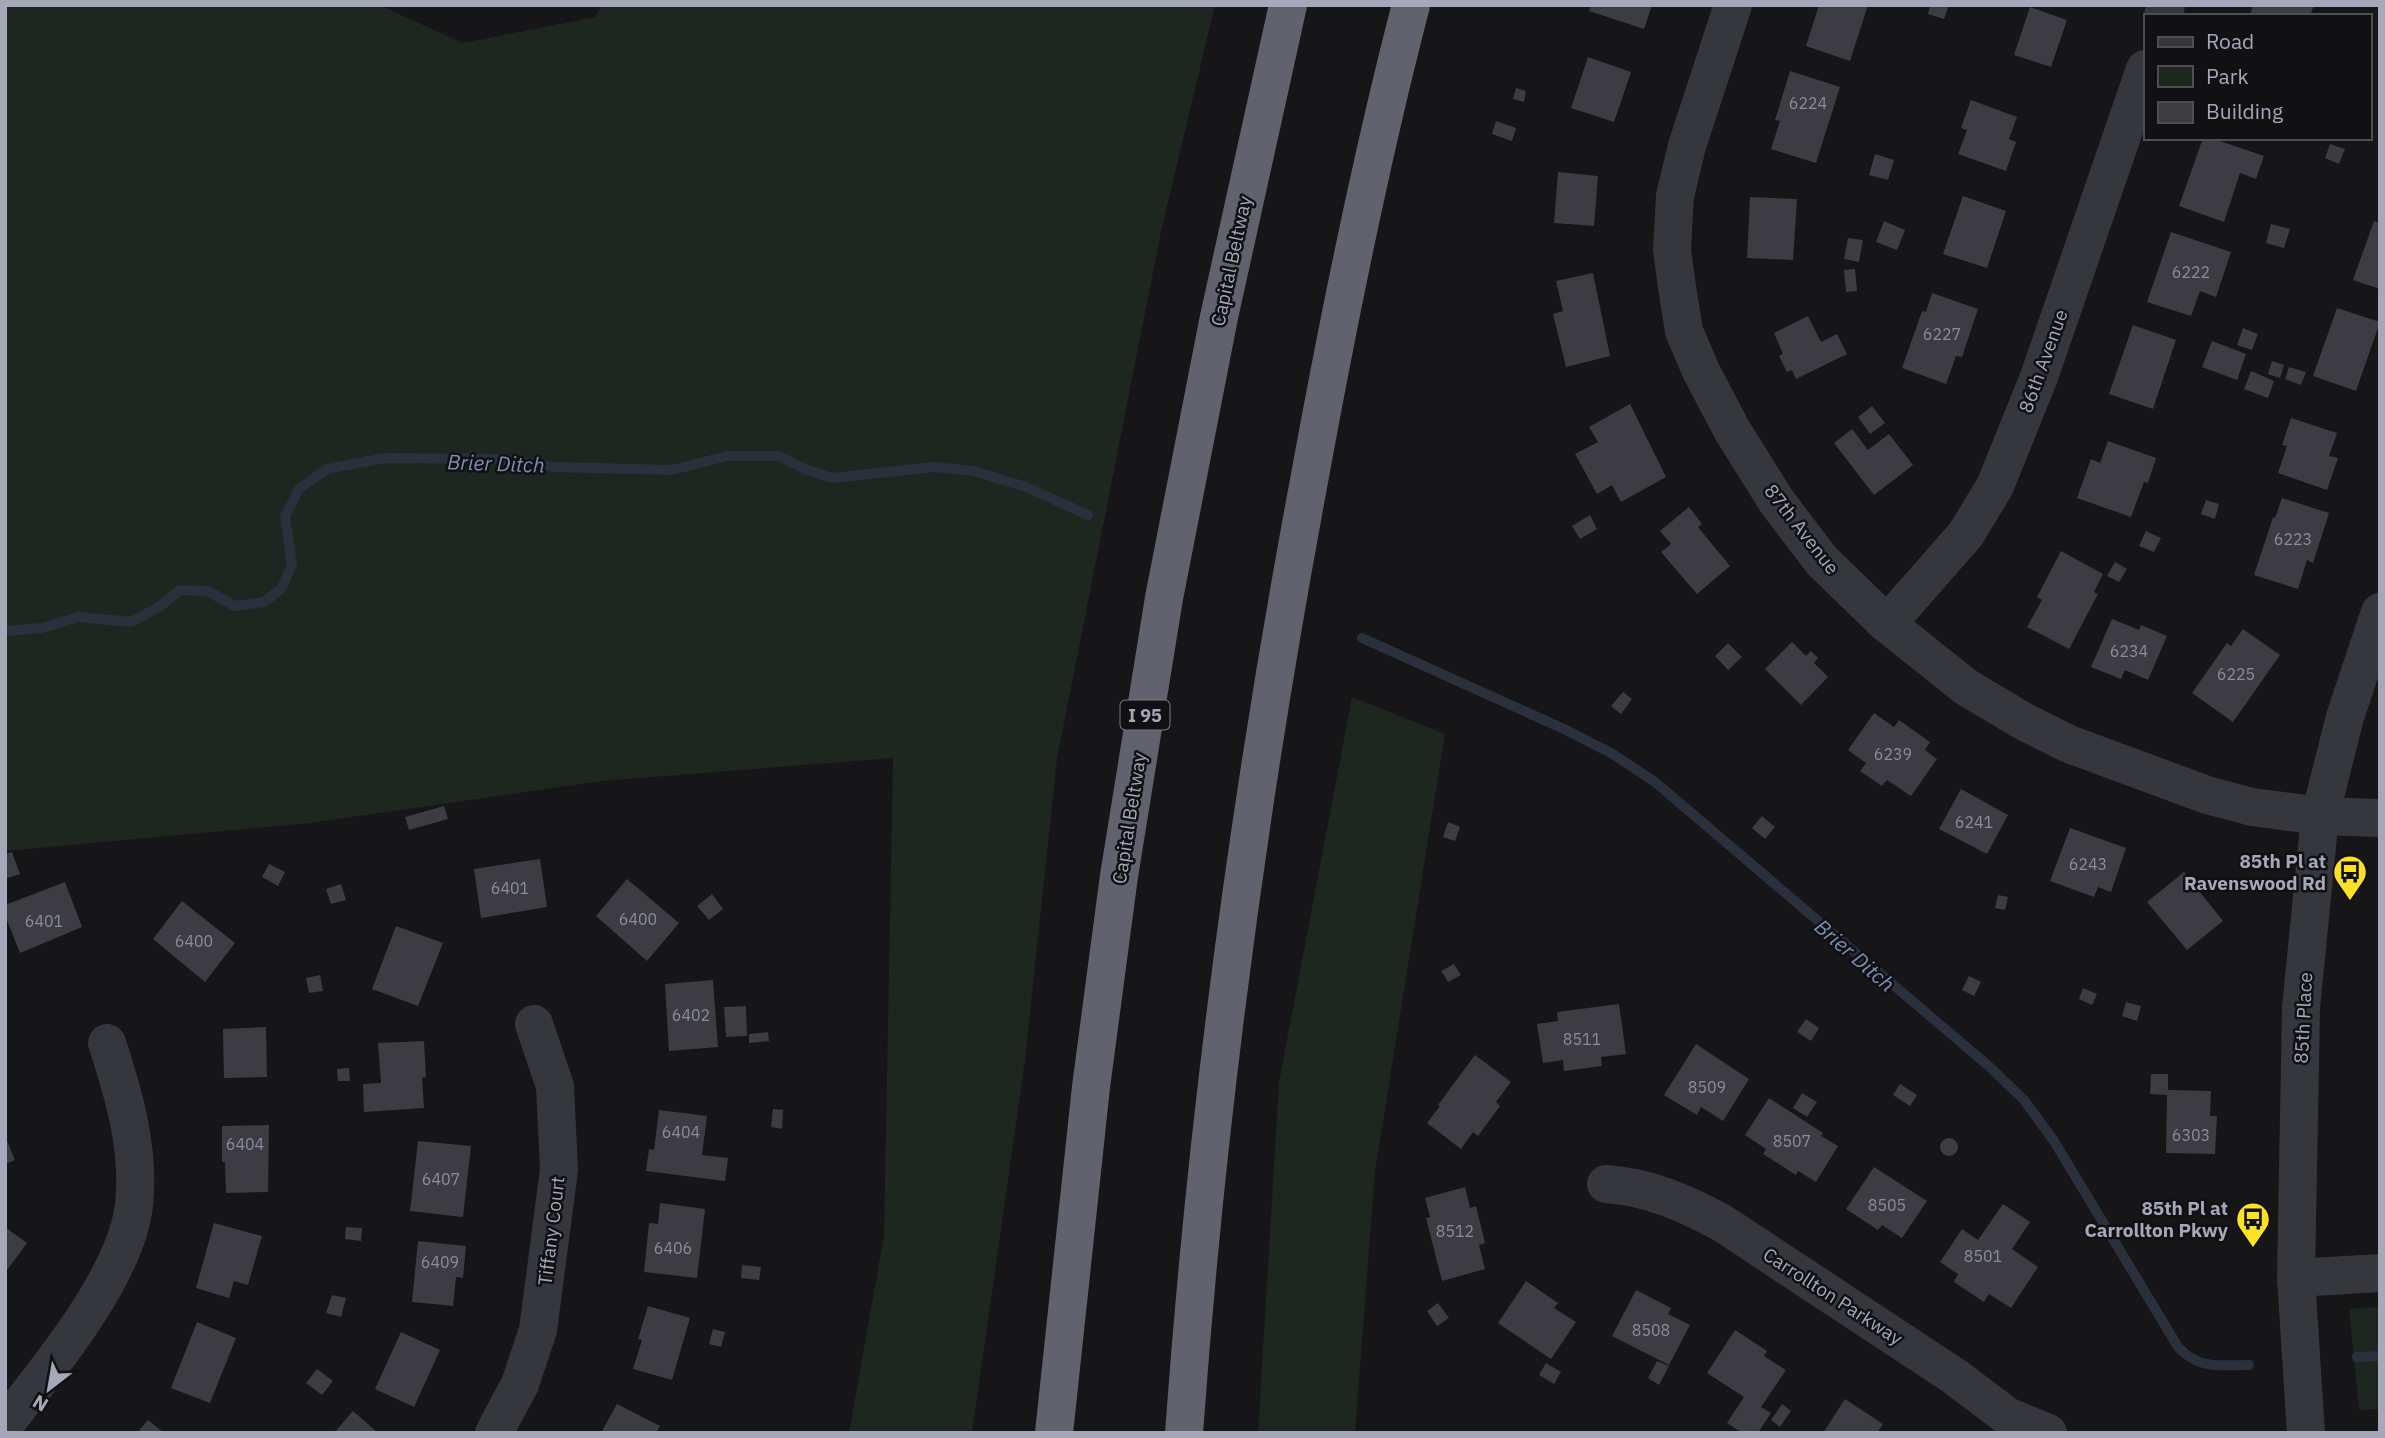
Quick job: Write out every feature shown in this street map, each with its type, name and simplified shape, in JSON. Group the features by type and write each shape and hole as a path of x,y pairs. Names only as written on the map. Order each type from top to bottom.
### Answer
{"highway":[{"name":"Capital Beltway","path":"1054,1433 1091,1087 1119,876 1164,598 1219,317 1288,5"},
{"path":"1184,1433 1216,1086 1241,886 1283,621 1336,336 1412,5"}],"street":[{"name":"87th Avenue","path":"1733,5 1687,145 1675,196 1672,250 1684,331 1701,371 1732,430 1777,502 1822,561 1887,624 1966,687 2023,721 2070,744 2207,795 2252,807 2320,816 2380,818"},
{"name":"86th Avenue","path":"1887,624 1966,534 1995,486 2039,377 2144,72"},
{"name":"85th Place","path":"2306,1433 2296,1278 2301,1008 2320,816 2345,717 2380,612"},
{"name":"Tiffany Court","path":"494,1433 520,1384 538,1330 559,1170 555,1086 534,1024"},
{"path":"5,1424 84,1319 124,1244 134,1206 131,1128 107,1042"},
{"name":"Carrollton Parkway","path":"1606,1184 1633,1187 1684,1202 1722,1223 1933,1362 2002,1424 2048,1433"},
{"path":"2296,1278 2380,1273"}],"green space":[{"path":"5,5 379,5 463,43 595,17 602,5 1215,5 1161,232 1057,759 1025,1060 972,1433 849,1433 884,1235 893,758 602,781 310,823 5,851"},
{"path":"1352,697 1445,734 1375,1172 1355,1433 1258,1433 1279,1082"},
{"path":"2380,1307 2380,1409 2359,1410 2349,1309"}],"building":[{"path":"1591,5 1652,5 1644,29 1589,11"},
{"path":"1819,5 1868,5 1850,61 1806,46"},
{"path":"1930,5 1949,5 1944,19 1928,14"},
{"path":"2253,5 2314,5 2311,14 2251,14"},
{"path":"2030,7 2067,20 2051,67 2014,55"},
{"path":"1588,57 1631,72 1614,122 1571,108"},
{"path":"1790,71 1840,87 1816,163 1771,149 1780,121 1775,120"},
{"path":"1516,88 1526,91 1524,102 1513,99"},
{"path":"1971,100 2017,117 2009,139 2016,142 2006,171 1958,154 1967,130 1961,128"},
{"path":"1496,121 1516,128 1512,141 1492,134"},
{"path":"2202,140 2217,140 2264,156 2256,179 2240,173 2224,222 2179,206"},
{"path":"2330,144 2345,149 2339,164 2325,158"},
{"path":"1875,154 1894,160 1888,180 1869,175"},
{"path":"1558,172 1598,176 1594,226 1554,223"},
{"path":"1963,196 2006,211 1987,268 1943,254"},
{"path":"1750,197 1797,199 1793,260 1747,258"},
{"path":"1884,221 1905,230 1897,250 1876,242"},
{"path":"2374,221 2380,223 2380,289 2353,280"},
{"path":"2271,224 2290,229 2284,248 2266,243"},
{"path":"2171,232 2231,252 2216,297 2200,291 2191,316 2147,302"},
{"path":"1848,238 1863,240 1859,262 1844,259"},
{"path":"1855,269 1857,291 1846,292 1844,270"},
{"path":"1593,273 1610,356 1566,367 1553,314 1563,311 1556,281"},
{"path":"1932,293 1978,309 1962,357 1956,356 1946,384 1902,368 1922,311 1926,312"},
{"path":"2337,308 2380,322 2356,391 2313,376"},
{"path":"1808,316 1821,342 1837,334 1847,354 1796,379 1792,370 1787,372 1779,356 1783,354 1774,333"},
{"path":"2133,325 2176,340 2153,409 2109,394"},
{"path":"2243,328 2258,334 2252,350 2237,345"},
{"path":"2212,341 2246,354 2237,380 2202,367"},
{"path":"2272,361 2284,365 2280,378 2268,374"},
{"path":"2289,367 2306,372 2301,385 2285,379"},
{"path":"2251,371 2274,381 2268,398 2244,389"},
{"path":"1630,404 1666,477 1621,502 1612,485 1597,494 1575,454 1598,442 1589,427"},
{"path":"1872,406 1885,423 1870,434 1858,417"},
{"path":"2291,418 2337,433 2329,456 2338,458 2327,490 2278,473 2287,446 2282,445"},
{"path":"1852,429 1868,450 1889,434 1913,465 1874,495 1834,443"},
{"path":"2108,441 2156,458 2148,483 2144,482 2131,517 2077,498 2091,459 2100,463"},
{"path":"2282,498 2329,513 2313,563 2307,560 2298,589 2254,575"},
{"path":"2206,500 2219,504 2215,519 2201,514"},
{"path":"1689,507 1702,524 1698,527 1730,566 1697,594 1661,552 1671,544 1660,531"},
{"path":"1590,515 1597,529 1580,539 1572,526"},
{"path":"2146,531 2161,538 2154,552 2139,546"},
{"path":"2061,551 2103,574 2094,592 2098,594 2069,649 2027,627 2042,600 2037,597"},
{"path":"2115,562 2127,569 2119,582 2107,576"},
{"path":"2112,619 2139,630 2141,625 2167,636 2148,680 2125,670 2121,679 2091,667"},
{"path":"2243,629 2280,655 2233,722 2192,693 2227,643 2231,646"},
{"path":"1792,642 1806,656 1811,651 1818,658 1814,663 1828,677 1801,705 1765,669"},
{"path":"1728,643 1742,657 1728,670 1715,656"},
{"path":"1623,692 1632,699 1621,714 1611,706"},
{"path":"1874,713 1894,727 1899,720 1930,742 1925,750 1937,759 1911,796 1887,780 1882,786 1860,771 1866,763 1848,750"},
{"path":"1961,789 2008,815 1987,854 1939,829"},
{"path":"444,806 448,819 409,830 405,817"},
{"path":"1762,816 1775,827 1765,839 1752,828"},
{"path":"1448,822 1460,827 1455,841 1443,837"},
{"path":"2070,828 2126,848 2111,892 2098,887 2094,897 2050,881"},
{"path":"12,852 20,874 5,879 5,854"},
{"path":"540,859 547,907 481,918 474,869"},
{"path":"269,864 285,872 278,886 262,877"},
{"path":"2184,872 2223,921 2187,950 2147,902"},
{"path":"627,879 679,923 647,961 596,916"},
{"path":"65,882 82,927 20,953 5,915 5,905"},
{"path":"341,884 346,900 331,904 326,889"},
{"path":"712,894 723,909 709,920 697,906"},
{"path":"1998,895 2008,897 2005,910 1995,908"},
{"path":"182,901 235,943 205,982 153,939"},
{"path":"396,926 443,943 418,1006 372,989"},
{"path":"1454,964 1461,975 1448,982 1441,971"},
{"path":"320,975 323,991 309,993 306,978"},
{"path":"1969,976 1981,982 1974,996 1962,990"},
{"path":"713,980 718,1047 669,1051 665,984"},
{"path":"2083,988 2097,994 2092,1005 2079,999"},
{"path":"2126,1002 2141,1006 2137,1021 2122,1016"},
{"path":"1619,1004 1626,1054 1601,1057 1602,1066 1564,1071 1563,1060 1543,1063 1537,1024 1558,1021 1557,1012"},
{"path":"746,1006 747,1036 726,1037 724,1007"},
{"path":"1806,1019 1819,1028 1811,1041 1797,1032"},
{"path":"266,1027 267,1077 224,1078 223,1029"},
{"path":"768,1032 769,1041 749,1043 749,1034"},
{"path":"424,1041 424,1108 364,1112 363,1084 381,1083 378,1043"},
{"path":"1696,1044 1749,1079 1723,1121 1701,1107 1697,1115 1664,1095"},
{"path":"1475,1055 1511,1082 1496,1102 1500,1106 1478,1136 1473,1132 1461,1149 1427,1123"},
{"path":"349,1068 350,1081 338,1081 337,1069"},
{"path":"2151,1074 2168,1074 2168,1090 2211,1091 2210,1116 2217,1116 2215,1154 2166,1153 2167,1095 2150,1094"},
{"path":"1900,1084 1917,1095 1910,1106 1893,1095"},
{"path":"1802,1093 1817,1102 1807,1117 1793,1108"},
{"path":"1769,1098 1823,1133 1821,1136 1838,1146 1816,1182 1798,1171 1796,1175 1763,1154 1766,1149 1745,1135"},
{"path":"773,1109 783,1110 782,1129 771,1127"},
{"path":"659,1110 707,1116 702,1155 728,1158 725,1181 646,1171 649,1149 654,1150"},
{"path":"269,1125 268,1192 226,1193 225,1162 222,1162 222,1126"},
{"path":"5,1136 15,1160 5,1164"},
{"path":"1949,1138 1955,1141 1958,1147 1955,1153 1949,1156 1943,1153 1940,1147 1943,1141"},
{"path":"418,1141 471,1146 463,1217 410,1211"},
{"path":"1874,1167 1927,1201 1902,1238 1882,1225 1878,1230 1846,1209"},
{"path":"1465,1187 1470,1208 1476,1206 1485,1243 1479,1245 1485,1269 1442,1281 1426,1218 1430,1217 1425,1198"},
{"path":"660,1203 705,1209 697,1278 644,1272 649,1223 658,1224"},
{"path":"2003,1204 2030,1222 2012,1249 2038,1267 2011,1308 1989,1294 1984,1302 1954,1282 1958,1274 1940,1262 1962,1229 1978,1240"},
{"path":"214,1223 262,1236 248,1285 234,1281 229,1298 196,1288"},
{"path":"5,1227 27,1243 5,1273"},
{"path":"346,1227 362,1228 361,1241 345,1239"},
{"path":"418,1241 466,1246 463,1278 456,1277 453,1306 412,1302"},
{"path":"742,1265 761,1267 759,1280 741,1278"},
{"path":"1526,1281 1558,1303 1554,1308 1576,1322 1551,1359 1498,1323"},
{"path":"1636,1290 1671,1308 1668,1314 1690,1325 1669,1365 1612,1336"},
{"path":"332,1295 346,1298 341,1317 326,1313"},
{"path":"1438,1303 1449,1318 1437,1326 1427,1311"},
{"path":"648,1306 690,1318 672,1380 633,1369"},
{"path":"197,1322 236,1338 210,1403 171,1388"},
{"path":"713,1329 725,1332 721,1347 709,1344"},
{"path":"1735,1330 1767,1351 1764,1356 1786,1370 1761,1407 1771,1413 1758,1433 1742,1433 1727,1423 1744,1397 1707,1373"},
{"path":"401,1332 440,1350 414,1407 375,1389"},
{"path":"1657,1361 1669,1366 1659,1385 1648,1378"},
{"path":"1546,1363 1561,1372 1554,1384 1539,1375"},
{"path":"317,1369 333,1381 322,1395 306,1383"},
{"path":"1845,1399 1883,1424 1877,1433 1823,1433"},
{"path":"617,1404 660,1426 656,1433 601,1433"},
{"path":"1782,1404 1791,1411 1780,1427 1771,1420"},
{"path":"353,1411 378,1433 334,1433"},
{"path":"148,1420 164,1433 137,1433"}],"waterway":[{"name":"Brier Ditch","path":"5,631 43,628 78,617 131,622 159,607 180,590 207,591 235,606 264,602 281,589 292,565 285,516 299,489 327,469 384,458 499,459 555,467 672,470 727,456 779,456 807,470 832,478 934,467 974,471 1026,487 1088,515"},
{"name":"Brier Ditch","path":"1362,638 1564,729 1611,753 1655,782 1991,1068 2024,1100 2054,1141 2178,1347 2202,1363 2249,1365"},
{"name":"Brier Ditch","path":"2357,1357 2380,1356"}],"place":[{"name":"85th Pl at Ravenswood Rd","path":"2350,902"},
{"name":"85th Pl at Carrollton Pkwy","path":"2253,1249"}]}
